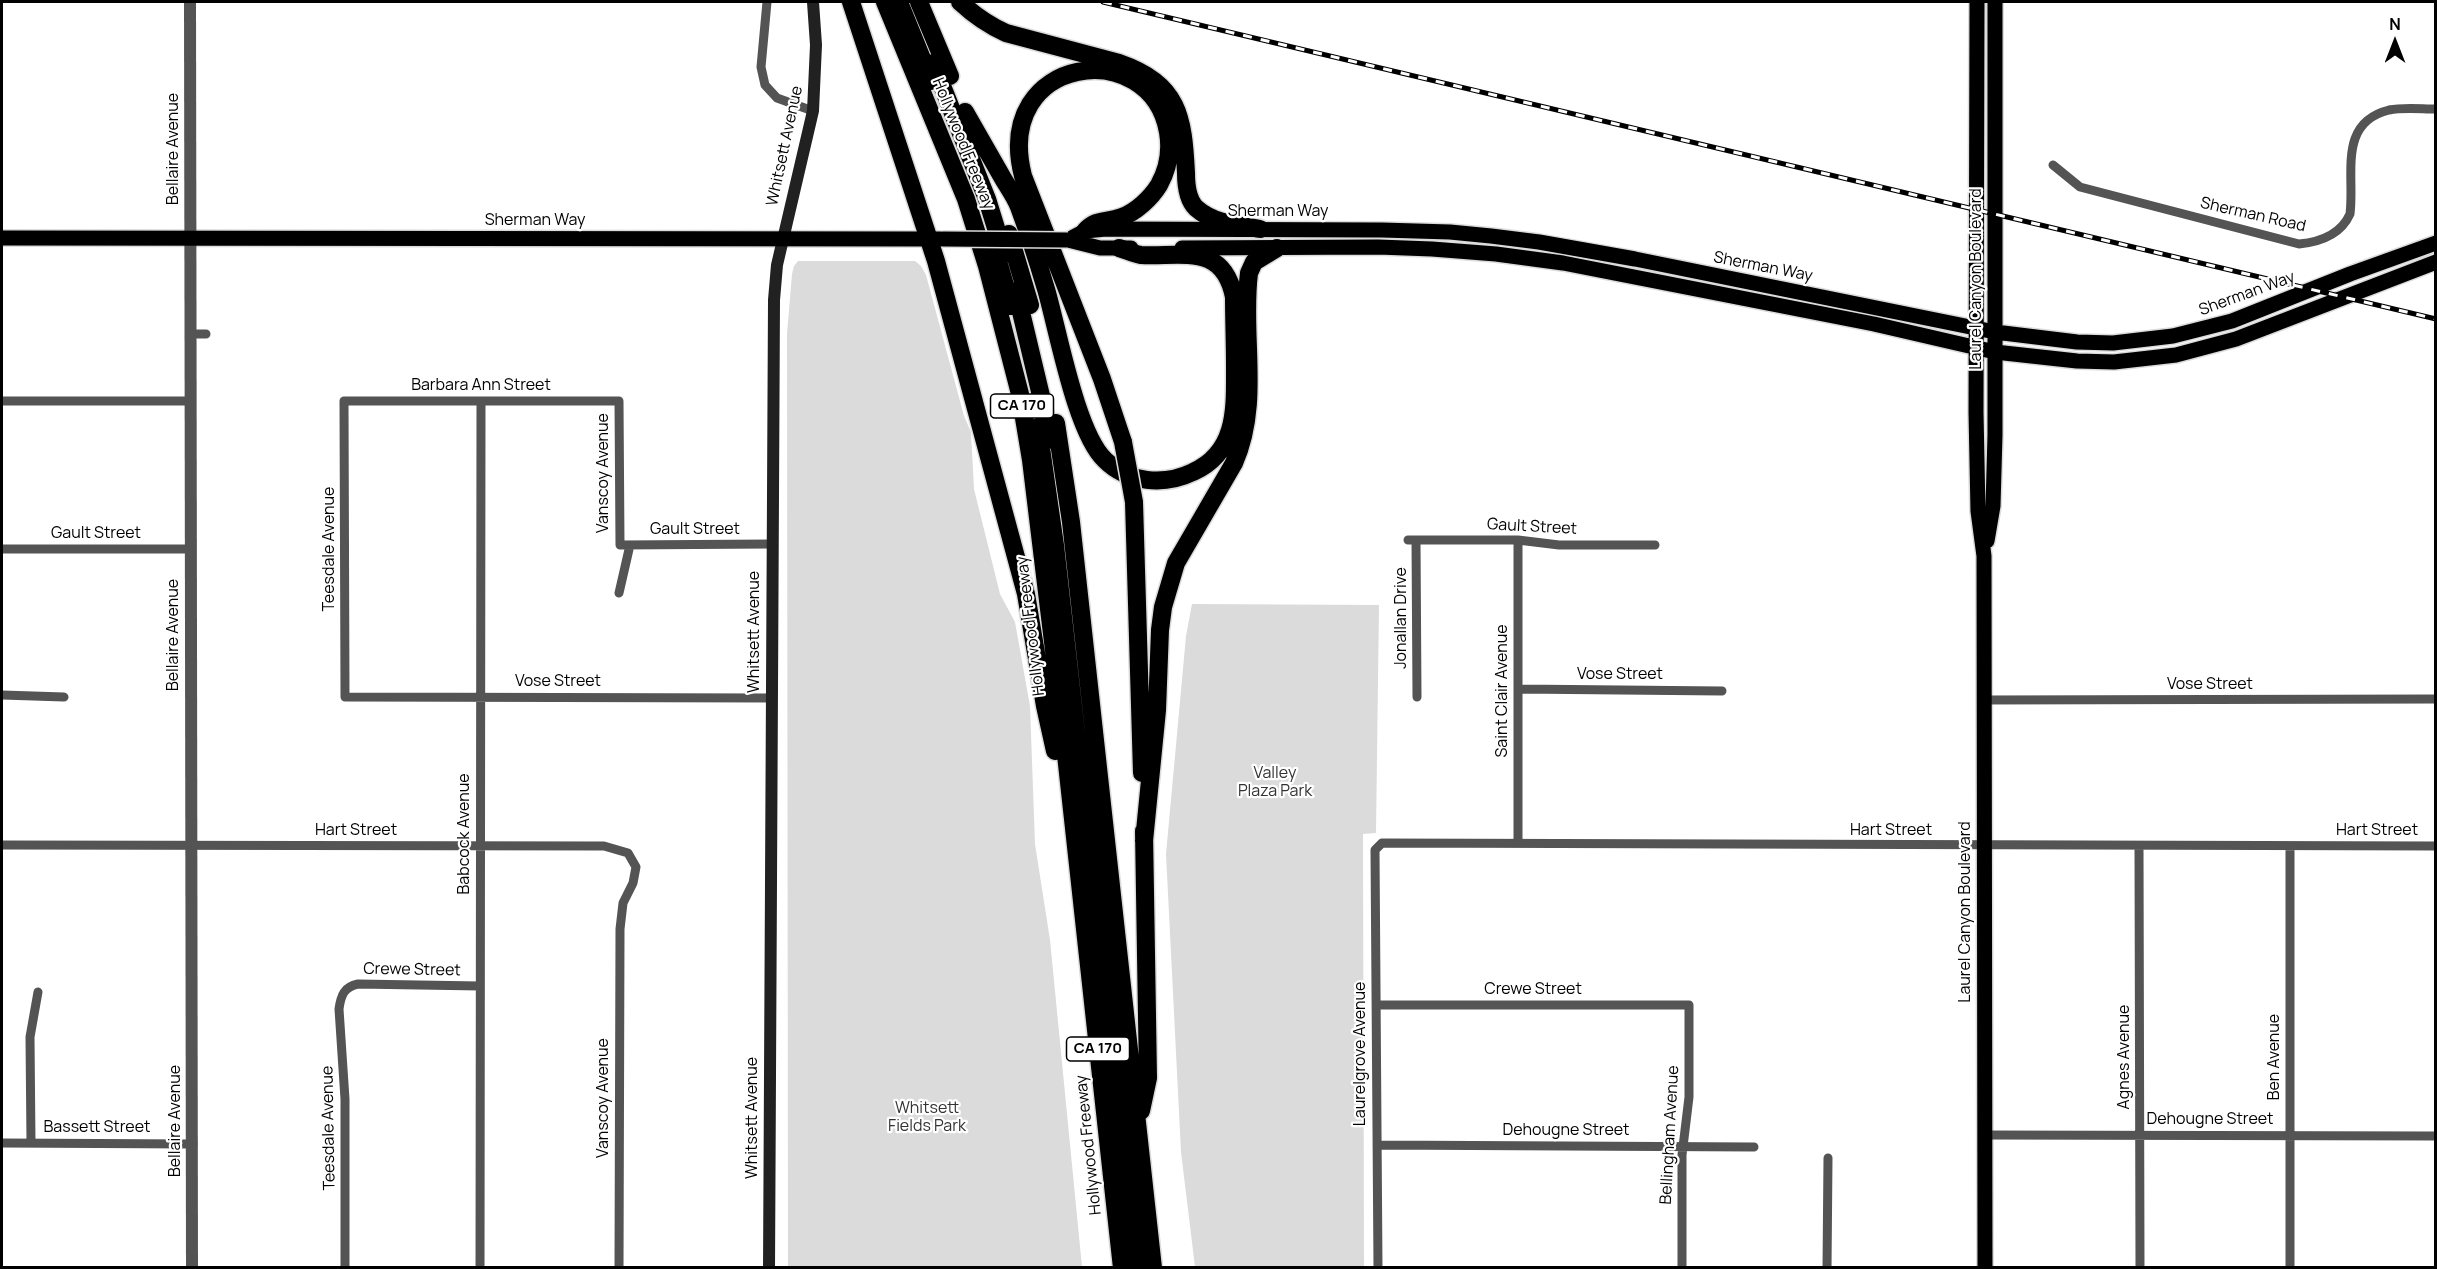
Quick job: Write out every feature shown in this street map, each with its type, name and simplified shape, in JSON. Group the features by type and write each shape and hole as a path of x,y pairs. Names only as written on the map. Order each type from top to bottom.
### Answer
{"highway":[{"path":"851,2 936,239 1026,594 1045,706 1074,831"},
{"name":"Hollywood Freeway","path":"885,2 966,199 987,266 1020,394 1031,460 1122,1268"},
{"path":"899,2 968,172 1002,272 1024,359 1043,452 1136,1268"},
{"path":"908,2 987,199 1018,298 1042,400 1064,545 1143,1268"},
{"name":"Hollywood Freeway","path":"919,2 965,112 999,203 1023,280 1053,405 1071,522 1153,1268"},
{"path":"960,2 972,14 1006,33 1136,68 1155,80 1166,91 1180,116 1184,133 1186,182 1194,206 1222,223 1260,229"},
{"path":"1084,231 1093,222 1121,218 1142,205 1159,185 1165,173 1169,152 1166,124 1162,113 1150,96 1123,76 1096,70 1083,70 1059,78 1037,94 1021,123 1017,148 1023,176 1124,442 1134,502 1148,1078 1137,1127"},
{"path":"965,112 1018,204 1046,288 1079,408 1093,444 1104,460 1125,474 1147,480 1173,480 1198,470 1211,460 1223,445 1232,424 1235,404 1232,285 1218,264 1207,257 1191,254 1139,255 1119,248"},
{"path":"1144,841 1156,722 1163,606 1176,563 1241,448 1248,422 1249,273 1254,262 1277,248"}],"main road":[{"name":"Whitsett Avenue","path":"770,1268 771,544 774,300 777,265 813,111 816,45 813,2"},
{"name":"Laurel Canyon Boulevard","path":"1977,2 1978,511 1984,556 1985,1268"},
{"name":"Laurel Canyon Boulevard","path":"1984,556 1993,506 1995,2"},
{"name":"Sherman Way","path":"1068,240 1084,231 1260,229 1436,232 1500,237 1539,242 1995,332 2067,341 2113,343 2173,336 2232,321 2436,243"},
{"path":"1432,249 1436,232"},
{"path":"1496,254 1500,237"},
{"name":"Sherman Way","path":"2,238 1068,240 1100,248 1432,249 1534,259 1874,324 1995,352 2077,361 2114,362 2176,355 2236,339 2436,262"},
{"path":"1534,259 1539,242"},
{"path":"1764,303 1768,286"}],"street":[{"name":"Bellaire Avenue","path":"190,2 192,1268"},
{"path":"767,2 761,67 765,85 777,98 813,111"},
{"name":"Sherman Road","path":"2053,165 2080,187 2300,244 2311,243 2336,231 2346,222 2349,213 2352,146 2357,132 2366,122 2389,110 2436,109"},
{"path":"191,334 206,334"},
{"path":"2,401 191,401"},
{"name":"Barbara Ann Street","path":"344,401 619,401"},
{"name":"Teesdale Avenue","path":"344,401 345,697"},
{"name":"Babcock Avenue","path":"480,1268 479,846 482,697 482,401"},
{"name":"Vanscoy Avenue","path":"619,401 620,545"},
{"name":"Gault Street","path":"1412,540 1518,540 1559,545 1655,545"},
{"name":"Jonallan Drive","path":"1412,540 1417,697"},
{"name":"Saint Clair Avenue","path":"1518,540 1518,843"},
{"name":"Gault Street","path":"620,545 771,544"},
{"name":"Vanscoy Avenue","path":"619,593 630,545"},
{"name":"Gault Street","path":"2,549 190,549"},
{"name":"Vose Street","path":"1519,689 1722,691"},
{"path":"2,695 64,697"},
{"name":"Vose Street","path":"345,697 771,698"},
{"name":"Vose Street","path":"1984,700 2436,699"},
{"name":"Hart Street","path":"1382,843 2436,846"},
{"name":"Laurelgrove Avenue","path":"1378,1268 1375,850 1382,843"},
{"name":"Hart Street","path":"2,846 614,847 628,853 636,867 633,883 623,903 620,929"},
{"name":"Agnes Avenue","path":"2139,846 2140,1268"},
{"name":"Ben Avenue","path":"2290,846 2290,1268"},
{"name":"Vanscoy Avenue","path":"619,1268 620,929"},
{"name":"Crewe Street","path":"345,990 358,984 480,986"},
{"name":"Teesdale Avenue","path":"345,990 341,995 339,1009 345,1100 345,1268"},
{"path":"31,1143 30,1037 38,992"},
{"name":"Crewe Street","path":"1377,1005 1689,1005"},
{"name":"Bellingham Avenue","path":"1682,1268 1683,1147 1689,1097 1689,1005"},
{"name":"Dehougne Street","path":"1985,1136 2436,1136"},
{"name":"Bassett Street","path":"2,1143 193,1144"},
{"name":"Dehougne Street","path":"1377,1145 1754,1148"},
{"path":"1827,1268 1828,1158"}],"green space":[{"name":"Whitsett Fields Park","path":"798,261 915,261 921,266 926,275 964,416 971,432 974,489 1000,594 1015,622 1030,706 1035,844 1050,940 1082,1267 788,1267 787,334 792,274"},
{"name":"Valley Plaza Park","path":"1192,604 1379,605 1376,833 1363,834 1364,1267 1195,1267 1181,1152 1166,854 1186,636"}],"railway":[{"path":"1103,2 2436,319"}]}
